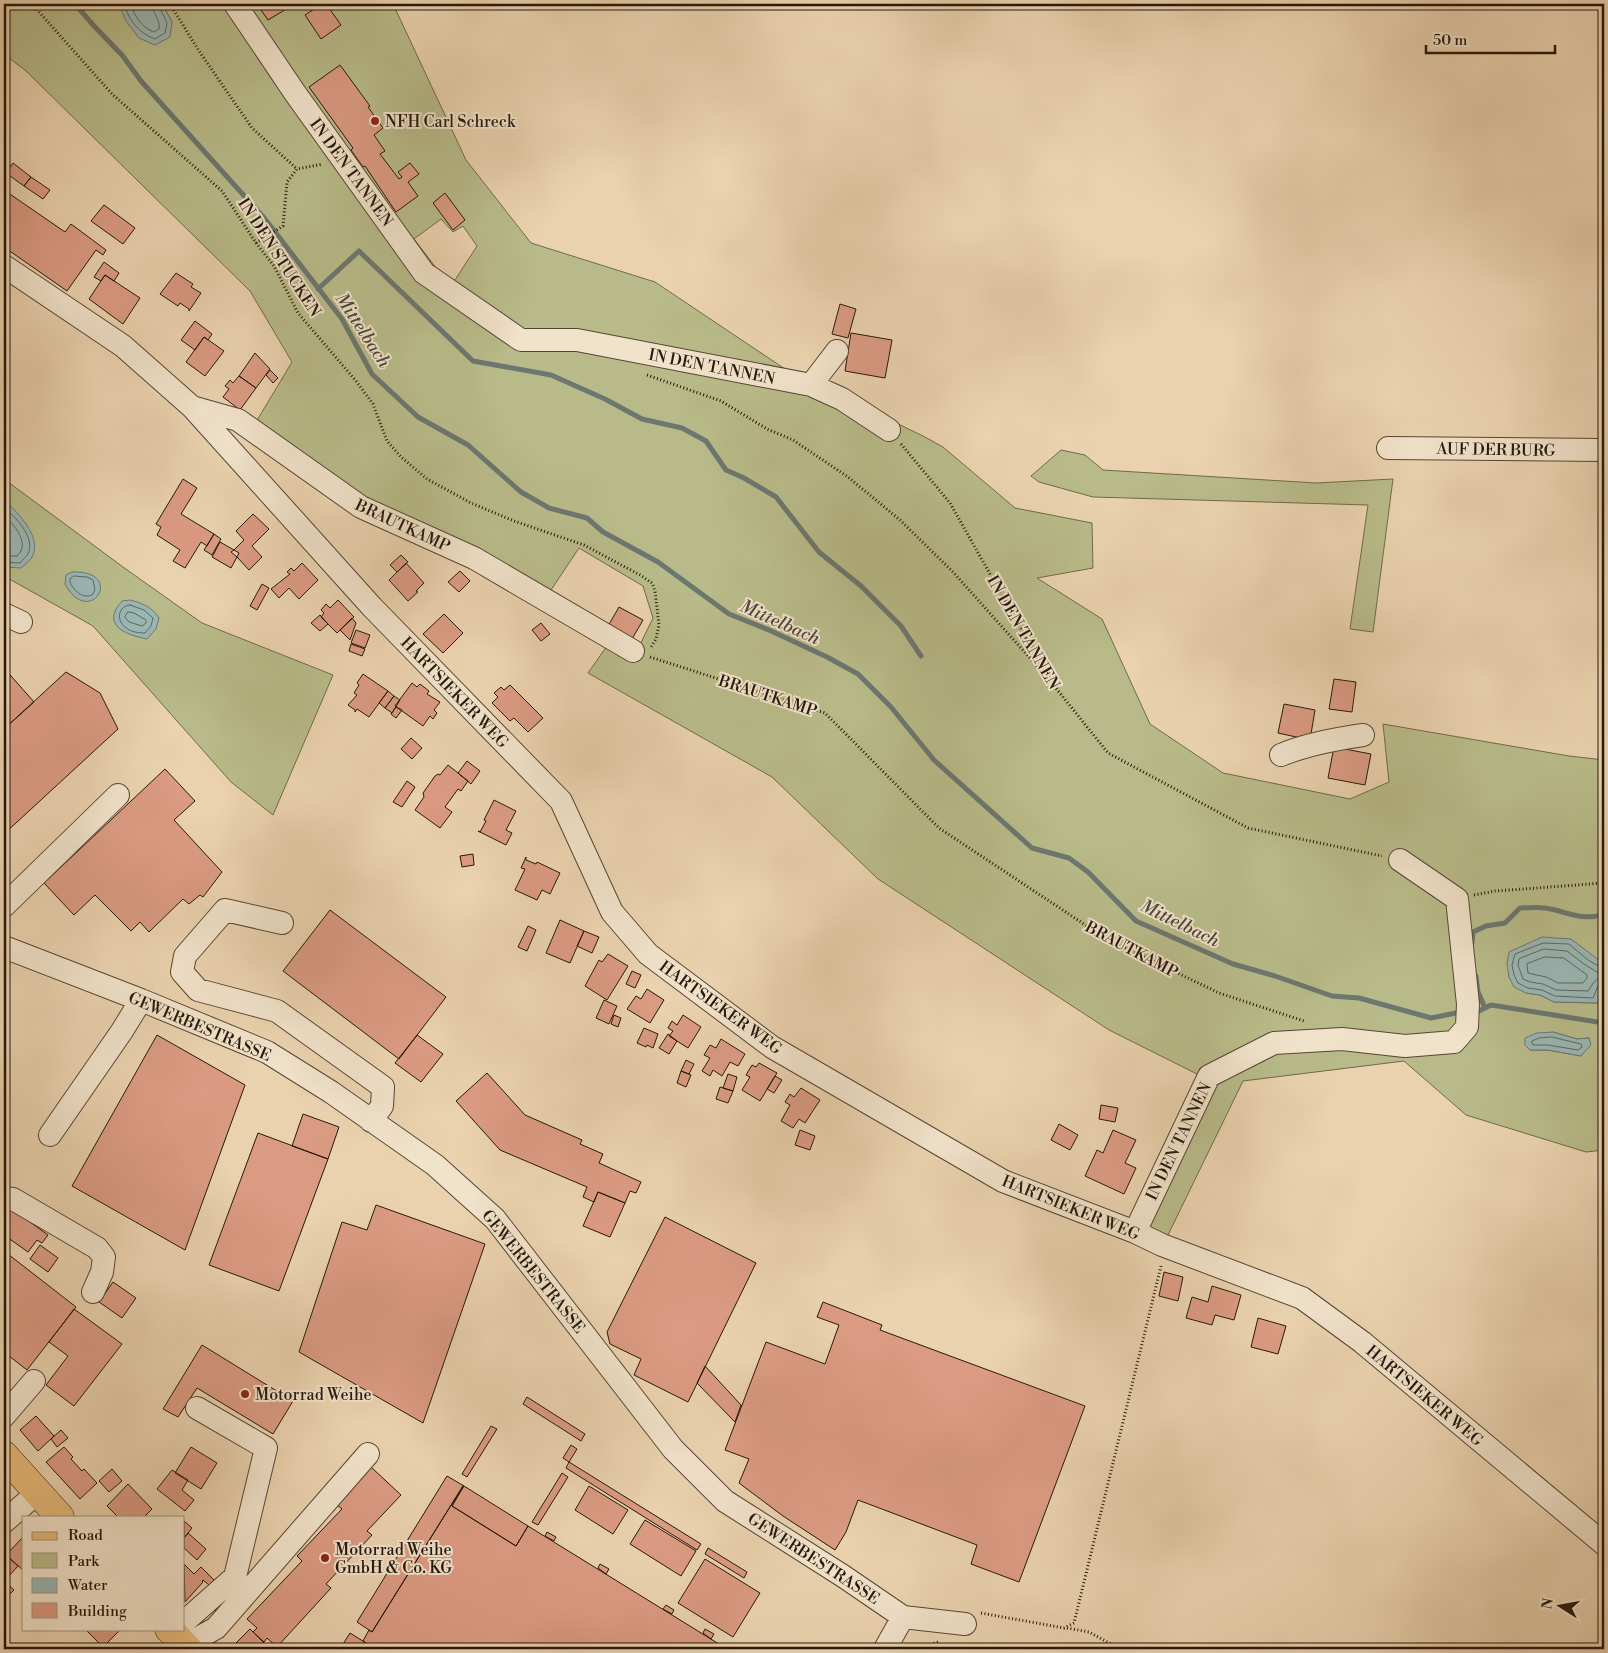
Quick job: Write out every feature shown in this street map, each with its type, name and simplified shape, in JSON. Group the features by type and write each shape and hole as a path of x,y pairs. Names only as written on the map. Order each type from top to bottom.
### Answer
{"main road":[{"path":"4,1455 59,1516"}],"street":[{"name":"IN DEN TANNEN","path":"235,4 295,93 424,273 520,340 577,340 811,385 842,399 889,430"},
{"name":"HARTSIEKER WEG","path":"4,266 123,346 192,407 372,607 561,801 612,912 648,954 772,1047 1003,1181 1135,1232 1162,1246 1302,1298 1362,1342 1604,1544"},
{"path":"811,385 836,351"},
{"name":"BRAUTKAMP","path":"192,407 238,420 361,507 474,558 640,653"},
{"name":"AUF DER BURG","path":"1388,448 1604,450"},
{"path":"1281,754 1323,742 1363,735"},
{"path":"4,906 118,795"},
{"path":"1400,860 1457,899"},
{"name":"IN DEN TANNEN","path":"1135,1232 1209,1076 1274,1043 1342,1039 1405,1046 1454,1042 1468,1027 1468,1004 1457,899"},
{"path":"282,923 225,910 185,956 182,972 198,990 277,1012 383,1087 382,1106 371,1121"},
{"name":"GEWERBESTRASSE","path":"4,948 141,1000 267,1052 435,1165 495,1219 673,1449 725,1501 827,1565 903,1617 965,1624"},
{"path":"50,1134 122,1031 141,1000"},
{"path":"4,1198 13,1199 97,1248 104,1257 102,1272 94,1292"},
{"path":"4,1416 34,1382"},
{"path":"179,1637 235,1577 266,1448 197,1408"},
{"path":"179,1637 216,1628 368,1454"},
{"path":"4,1522 38,1493"},
{"path":"885,1649 903,1617"}],"path":[{"name":"IN DEN STUCKEN","path":"32,4 112,94 222,191 256,243 274,266 298,313 356,381 373,404 387,441 408,463 427,479 471,503 514,521 584,545 652,583 655,591 659,625 656,639 640,653"},
{"path":"170,4 252,128 297,169"},
{"path":"256,243 283,226 287,182 297,169 327,163"},
{"path":"640,371 720,401 767,429 793,440 848,477 900,520 953,572 1051,682"},
{"name":"IN DEN TANNEN","path":"889,430 950,503 1051,682 1108,753 1248,828 1400,860"},
{"name":"BRAUTKAMP","path":"640,653 824,713 939,828 1104,938 1219,993 1306,1022"},
{"path":"1457,899 1495,891 1604,883"},
{"path":"1064,1628 1074,1623 1162,1264"},
{"path":"965,1624 969,1610 1089,1632 1120,1649"},
{"path":"917,1649 937,1642 945,1643"}],"green space":[{"path":"4,4 119,4 120,8 172,22 162,4 393,4 466,160 531,243 655,282 785,369 943,447 1015,508 1092,523 1093,568 1037,578 1102,619 1150,724 1223,773 1350,799 1389,782 1383,724 1569,756 1604,760 1604,964 1590,955 1526,993 1540,995 1554,1002 1598,1003 1604,982 1604,1150 1586,1152 1466,1115 1404,1061 1243,1081 1167,1237 1141,1227 1203,1077 1109,1030 878,879 772,777 588,673 609,643 634,657 653,618 643,586 579,548 549,593 361,501 253,427 292,362 250,291 26,71 4,54","holes":["441,219 453,232 463,226 477,246 453,283 437,269 414,239","1553,1032 1577,1039 1589,1038 1581,1056 1548,1050 1530,1050"]},
{"path":"1061,450 1085,455 1103,470 1316,483 1393,479 1373,632 1350,629 1368,505 1093,497 1039,482 1031,476"},
{"path":"4,479 202,623 333,675 273,815 231,782 93,626 4,576"}],"water":[{"path":"119,4 162,4 172,22 170,37 155,45 139,38 126,21"},
{"path":"4,500 27,526 34,541 32,557 21,568 4,567"},
{"path":"72,572 89,574 98,580 101,587 93,600 84,601 75,597 65,584 66,575"},
{"path":"130,600 146,606 159,618 156,629 147,639 124,632 115,623 116,609 122,601"},
{"path":"1542,937 1571,939 1604,964 1604,982 1598,1003 1554,1002 1540,995 1526,993 1514,987 1509,977 1507,964 1509,952"},
{"path":"1553,1032 1577,1039 1589,1038 1591,1045 1581,1056 1548,1050 1530,1050 1525,1045 1525,1038 1537,1033"}],"building":[{"path":"264,4 293,5 268,20 259,7"},
{"path":"322,4 326,4 341,25 321,39 305,15"},
{"path":"340,65 370,106 368,107 383,128 374,135 385,151 380,154 399,179 402,177 398,172 410,163 419,174 408,182 418,196 396,212 365,166 363,167 351,150 353,148 309,87"},
{"path":"13,163 31,177 24,186 6,173"},
{"path":"31,177 50,190 43,199 24,186"},
{"path":"4,190 65,232 71,224 106,250 103,255 96,250 67,291 4,247"},
{"path":"445,193 465,220 453,230 433,203"},
{"path":"104,205 135,228 123,244 91,221"},
{"path":"104,262 119,273 114,281 105,275 101,281 94,277"},
{"path":"176,273 193,284 191,287 201,293 189,311 180,303 178,306 160,294"},
{"path":"105,275 140,298 123,324 89,299"},
{"path":"840,304 856,309 848,338 832,334"},
{"path":"195,321 212,334 208,340 204,337 195,350 181,340"},
{"path":"851,333 892,340 885,378 845,371"},
{"path":"204,337 224,351 205,376 186,362"},
{"path":"255,353 270,369 256,388 239,376"},
{"path":"270,370 278,378 273,383 266,375"},
{"path":"239,376 256,388 240,410 223,397 229,389 225,386 230,380 233,383"},
{"path":"183,479 197,488 181,514 214,534 207,546 201,542 185,568 173,561 180,550 157,535 161,527 156,524"},
{"path":"253,514 269,529 252,546 262,557 249,570 237,557 239,553 234,550 244,540 236,531"},
{"path":"214,534 221,539 212,555 204,550"},
{"path":"220,542 234,550 231,552 237,557 231,568 212,557"},
{"path":"401,555 408,562 397,572 390,565"},
{"path":"302,563 318,580 299,599 289,588 279,598 271,589 290,574 287,572 291,568 294,571"},
{"path":"406,563 424,583 408,601 389,580"},
{"path":"460,571 470,581 459,592 448,582"},
{"path":"262,584 269,588 257,610 250,606"},
{"path":"338,600 354,617 337,633 321,617 324,613 321,610 326,604 330,608"},
{"path":"619,607 643,620 632,639 608,626"},
{"path":"444,614 463,633 443,653 423,634"},
{"path":"320,615 328,624 320,631 311,623"},
{"path":"352,618 356,623 350,640 340,630"},
{"path":"541,623 550,634 541,641 532,630"},
{"path":"356,630 370,635 365,648 351,643"},
{"path":"351,644 365,649 362,656 349,651"},
{"path":"4,668 34,702 4,729"},
{"path":"66,672 100,693 118,729 4,834 4,729"},
{"path":"363,674 388,691 369,717 357,709 355,712 348,705 357,695 354,693 359,685 357,683"},
{"path":"1334,679 1356,682 1352,712 1329,709"},
{"path":"412,683 417,687 420,684 429,691 427,694 440,702 434,710 437,713 433,719 430,716 423,726 395,706"},
{"path":"510,685 543,718 528,732 514,718 510,721 492,703 498,697 494,693 501,687 504,690"},
{"path":"388,691 394,696 385,708 379,703"},
{"path":"394,696 400,700 392,713 385,708"},
{"path":"1284,704 1315,710 1310,740 1278,733"},
{"path":"396,707 402,710 396,718 391,714"},
{"path":"411,738 422,748 412,759 401,749"},
{"path":"1334,747 1371,754 1365,785 1328,778"},
{"path":"467,761 480,771 471,784 458,773"},
{"path":"448,765 468,781 461,791 458,789 445,807 452,812 440,828 415,810 424,797 423,793 435,776 440,775"},
{"path":"165,769 195,801 174,820 222,872 203,897 200,895 189,904 183,899 149,932 140,922 131,931 95,895 74,915 44,883"},
{"path":"407,781 415,787 402,807 393,802"},
{"path":"494,800 516,811 506,830 512,833 506,845 480,832"},
{"path":"473,854 474,865 462,867 460,856"},
{"path":"526,857 526,860 536,864 537,862 560,873 550,894 542,890 537,900 515,890 525,869 521,868"},
{"path":"330,910 446,997 399,1059 283,971"},
{"path":"560,920 584,931 570,963 546,953"},
{"path":"528,926 536,930 527,951 518,947"},
{"path":"584,931 599,937 592,953 577,946"},
{"path":"608,954 628,966 607,1000 585,986 599,960 602,962"},
{"path":"632,971 641,975 635,988 626,984"},
{"path":"647,989 664,1000 650,1023 627,1009 636,996 641,999"},
{"path":"604,1000 617,1006 609,1024 596,1018"},
{"path":"614,1015 621,1018 618,1027 611,1024"},
{"path":"683,1015 701,1027 688,1048 669,1036 673,1031 668,1028 672,1021 677,1025"},
{"path":"644,1028 658,1034 653,1048 637,1043"},
{"path":"668,1034 677,1041 669,1054 659,1048"},
{"path":"157,1035 245,1085 185,1250 72,1186"},
{"path":"417,1035 443,1054 421,1082 395,1063"},
{"path":"721,1039 745,1054 738,1066 730,1062 722,1076 713,1070 710,1076 702,1071 710,1058 704,1055 710,1045 716,1048"},
{"path":"686,1060 694,1064 689,1074 681,1071"},
{"path":"759,1063 777,1073 760,1101 742,1090 750,1077 746,1075 752,1065 756,1067"},
{"path":"681,1071 691,1075 686,1087 677,1083"},
{"path":"487,1073 525,1115 582,1140 580,1144 603,1154 599,1163 641,1182 636,1193 630,1191 625,1203 598,1192 594,1202 583,1197 587,1187 500,1150 456,1101"},
{"path":"728,1074 737,1077 733,1091 723,1088"},
{"path":"775,1076 782,1080 774,1093 767,1089"},
{"path":"720,1087 733,1091 728,1103 716,1099"},
{"path":"801,1088 820,1100 805,1123 799,1119 793,1128 781,1121 790,1105 785,1102 790,1094 794,1097"},
{"path":"1101,1105 1118,1108 1115,1122 1099,1119"},
{"path":"303,1114 339,1127 328,1159 292,1146"},
{"path":"1059,1124 1078,1135 1070,1150 1051,1140"},
{"path":"800,1130 815,1136 810,1150 795,1145"},
{"path":"1113,1130 1136,1140 1125,1163 1136,1168 1124,1194 1085,1176 1097,1150 1103,1153"},
{"path":"258,1133 328,1159 279,1291 209,1265"},
{"path":"598,1192 625,1203 610,1237 583,1226"},
{"path":"376,1205 485,1244 423,1423 299,1352 342,1222 367,1230"},
{"path":"8,1206 48,1235 42,1243 37,1240 28,1252 4,1235 4,1211"},
{"path":"665,1217 756,1263 688,1402 634,1375 641,1359 610,1344 607,1332"},
{"path":"40,1245 58,1258 48,1272 30,1259"},
{"path":"4,1251 76,1307 27,1370 4,1352"},
{"path":"1164,1272 1183,1277 1178,1301 1159,1296"},
{"path":"113,1282 136,1298 122,1318 99,1302"},
{"path":"1212,1286 1241,1295 1234,1320 1215,1315 1212,1325 1186,1318 1192,1297 1208,1302"},
{"path":"823,1302 882,1325 880,1330 1085,1406 1019,1582 971,1564 977,1545 858,1500 846,1532 835,1550 783,1516 739,1483 749,1459 725,1450 766,1342 825,1364 839,1325 817,1317"},
{"path":"74,1309 122,1344 74,1406 46,1385 68,1356 49,1342"},
{"path":"1258,1318 1286,1326 1278,1354 1251,1347"},
{"name":"Motorrad Weihe","path":"202,1345 293,1401 273,1434 197,1388 178,1417 163,1409"},
{"path":"705,1366 741,1405 735,1422 697,1383"},
{"path":"527,1397 585,1434 581,1441 523,1404"},
{"path":"36,1416 54,1436 38,1451 20,1430"},
{"path":"491,1426 497,1429 467,1477 462,1474"},
{"path":"61,1430 68,1438 57,1447 51,1439"},
{"path":"571,1445 577,1449 569,1462 563,1458"},
{"path":"64,1447 73,1457 71,1459 82,1471 84,1469 97,1483 80,1499 46,1462"},
{"path":"191,1447 217,1463 201,1489 175,1473"},
{"path":"569,1462 701,1544 697,1550 566,1468"},
{"name":"Motorrad Weihe GmbH & Co. KG","path":"371,1467 401,1495 367,1531 372,1535 326,1584 331,1588 277,1647 267,1638 264,1642 253,1632 257,1628 247,1619 302,1561 297,1556 342,1509 336,1504"},
{"path":"112,1469 122,1481 109,1492 99,1481"},
{"path":"172,1470 188,1480 182,1490 194,1500 185,1511 157,1489"},
{"path":"562,1473 568,1477 538,1525 532,1522"},
{"path":"447,1476 464,1486 372,1632 357,1622"},
{"path":"128,1484 152,1509 145,1516 117,1516 107,1506"},
{"path":"463,1486 452,1506 516,1546 528,1526 727,1649 362,1649 366,1643 363,1641 369,1630 372,1632"},
{"path":"464,1486 528,1526 516,1546 452,1506"},
{"path":"589,1486 628,1510 613,1534 575,1510"},
{"path":"645,1520 696,1551 681,1576 630,1544"},
{"path":"185,1522 192,1528 185,1537"},
{"path":"547,1532 556,1537 554,1541 545,1536"},
{"path":"188,1533 206,1549 197,1560 185,1549 185,1537"},
{"path":"22,1538 22,1569 6,1555"},
{"path":"708,1548 747,1572 744,1578 705,1554"},
{"path":"6,1555 18,1566 8,1577 4,1574 4,1558"},
{"path":"705,1559 760,1593 733,1637 678,1603"},
{"path":"600,1564 609,1569 606,1574 598,1568"},
{"path":"185,1565 194,1574 201,1567 214,1580 209,1585 203,1580 185,1602"},
{"path":"4,1581 14,1590 6,1598 4,1596"},
{"path":"666,1605 674,1610 672,1614 663,1609"},
{"path":"4,1617 10,1622 4,1629"},
{"path":"250,1629 267,1646 264,1649 237,1649 233,1646"},
{"path":"705,1629 714,1634 711,1639 703,1633"},
{"path":"86,1630 118,1630 103,1647"},
{"path":"350,1633 366,1643 362,1649 340,1649"}],"waterway":[{"name":"Mittelbach","path":"75,4 122,55 141,81 265,219 342,319 372,374 418,417 468,445 521,492 549,508 587,518 603,532 658,562 729,614 769,630 827,657 858,674 891,707 934,760 1032,848 1069,858 1088,872 1136,921 1233,964 1332,996 1359,998 1431,1018 1456,1013 1462,1014"},
{"path":"318,289 359,251 473,361 551,375 605,399 642,419 682,428 706,441 726,470 744,478 776,497 819,552 861,586 901,626 921,656"},
{"path":"1472,943 1473,932 1486,926 1505,923 1520,908 1545,908 1588,917 1604,914"},
{"path":"1476,976 1478,992 1485,1008"},
{"name":"Mittelbach","path":"1473,1014 1491,1005 1604,1023"}],"place":[{"name":"NFH Carl Schreck","path":"375,121"},
{"name":"Motorrad Weihe","path":"245,1394"},
{"name":"Motorrad Weihe GmbH & Co. KG","path":"325,1558"}]}
